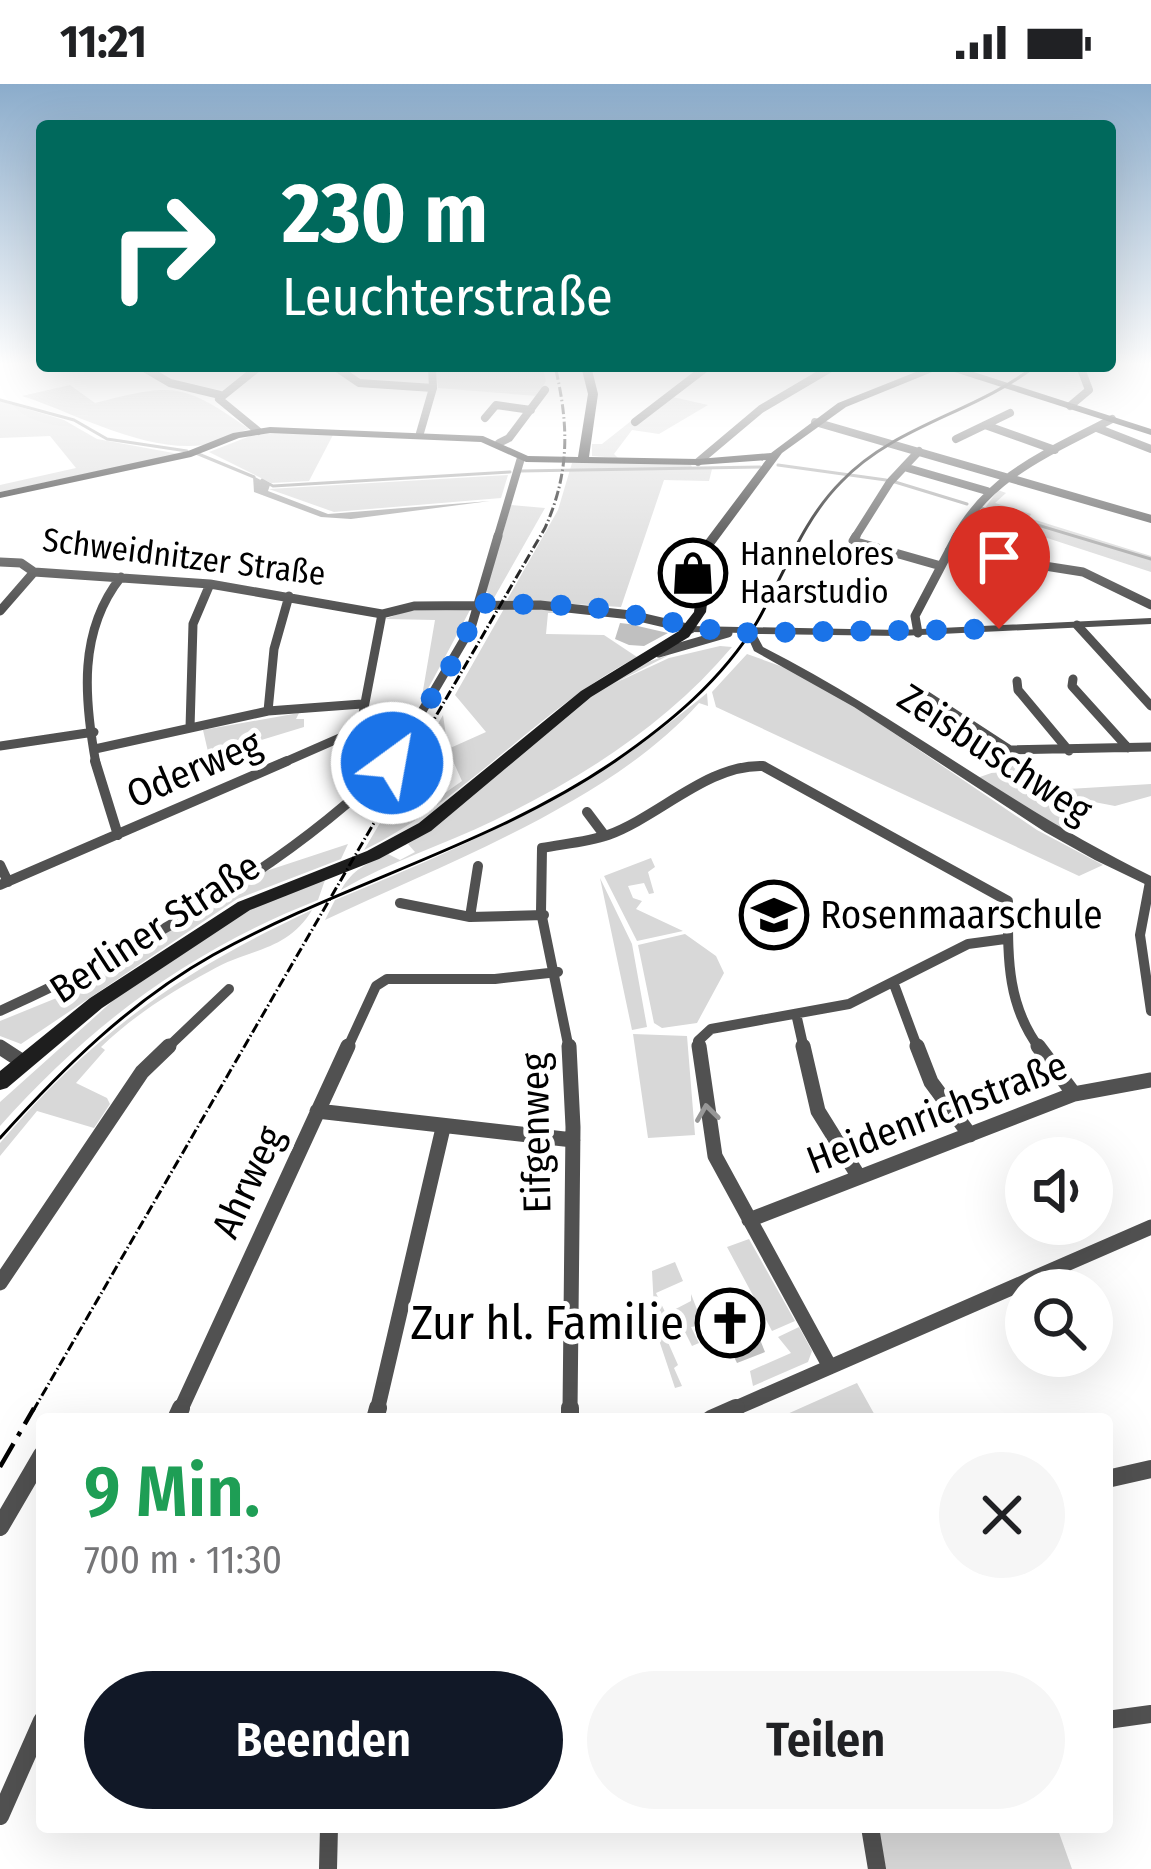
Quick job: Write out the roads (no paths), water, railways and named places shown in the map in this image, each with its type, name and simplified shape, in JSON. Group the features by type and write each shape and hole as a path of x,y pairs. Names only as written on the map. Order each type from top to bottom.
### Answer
{"main road":[{"path":"0,495 219,444"},
{"path":"506,444 518,456 698,462 775,456"},
{"path":"584,458 586,444"},
{"path":"691,629 700,612 708,545 789,444"},
{"name":"Berliner Straße","path":"0,1082 97,1003 244,906 362,860 425,827 586,694 691,629"}],"street":[{"path":"698,462 719,444"},
{"path":"895,444 1151,519"},
{"path":"1041,444 1055,449"},
{"path":"918,633 915,616 973,505 1005,476 1064,444"},
{"path":"919,451 891,481 853,541 941,566"},
{"path":"0,1011 114,959 279,856 386,770 458,654 479,603 518,456"},
{"path":"904,467 987,490"},
{"path":"949,551 1083,572 1151,605"},
{"name":"Schweidnitzer Straße","path":"0,562 21,563 34,572 210,584 382,614 400,608 502,603 602,608 691,629"},
{"path":"0,611 34,572"},
{"path":"118,835 104,809 95,748 94,621 121,577"},
{"path":"190,728 193,624 210,584"},
{"path":"268,711 274,649 289,596"},
{"path":"360,729 382,614"},
{"path":"691,629 752,634 918,633 1151,621"},
{"path":"1078,626 1151,706"},
{"path":"658,653 728,633"},
{"name":"Zeisbuschweg","path":"752,634 758,649 826,682 1069,843 1151,882"},
{"path":"1072,679 1072,686 1128,748"},
{"path":"1017,681 1018,690 1069,752"},
{"path":"915,688 998,745 1023,753 1151,747"},
{"path":"95,748 268,711 362,704"},
{"name":"Oderweg","path":"4,884 360,729 415,727"},
{"path":"0,746 94,732"},
{"path":"586,812 605,836 658,812 735,765 753,762 1001,896 1010,907 1005,939 1019,1021 1075,1094"},
{"name":"Eifgenweg","path":"570,1413 566,1328 573,1140 558,972 544,915 542,848 605,836"},
{"path":"0,865 4,884"},
{"path":"470,916 478,866"},
{"path":"1151,882 1140,934 1151,1011"},
{"path":"400,903 470,916 544,915"},
{"path":"830,1367 715,1156 698,1041 711,1029 797,1018 896,987 962,944 1005,939"},
{"name":"Ahrweg","path":"179,1413 376,986 387,979 494,979 558,972"},
{"path":"896,987 931,1082 970,1135"},
{"path":"0,1283 142,1072 229,989"},
{"path":"797,1018 818,1111 859,1178"},
{"path":"0,1047 23,1061"},
{"name":"Heidenrichstraße","path":"749,1220 1075,1094 1151,1080"},
{"path":"317,1111 573,1140"},
{"path":"376,1413 443,1128"},
{"path":"753,1411 830,1367 1151,1226"},
{"path":"0,1527 36,1465"},
{"path":"1113,1478 1151,1469"},
{"path":"1113,1719 1151,1714"},
{"path":"0,1816 36,1734"},
{"path":"328,1833 328,1869"},
{"path":"871,1833 878,1869"}],"waterway":[{"path":"142,444 187,451"},
{"path":"196,453 254,477"},
{"path":"778,465 886,480"},
{"path":"520,471 760,467"},
{"path":"262,480 273,486 510,472"},
{"path":"895,482 967,504"},
{"path":"981,508 1151,559"}],"tram line":[{"path":"0,1138 99,1038 183,973 263,929 519,817 615,761 675,716 743,643 827,497 889,444"}],"railway":[{"path":"33,1411 545,528 559,487 565,444"},
{"path":"0,1467 34,1408"}],"place":[{"name":"Hannelores Haarstudio","path":"693,573"},
{"name":"Rosenmaarschule","path":"774,915"},
{"name":"Zur hl. Familie","path":"730,1323"}]}
